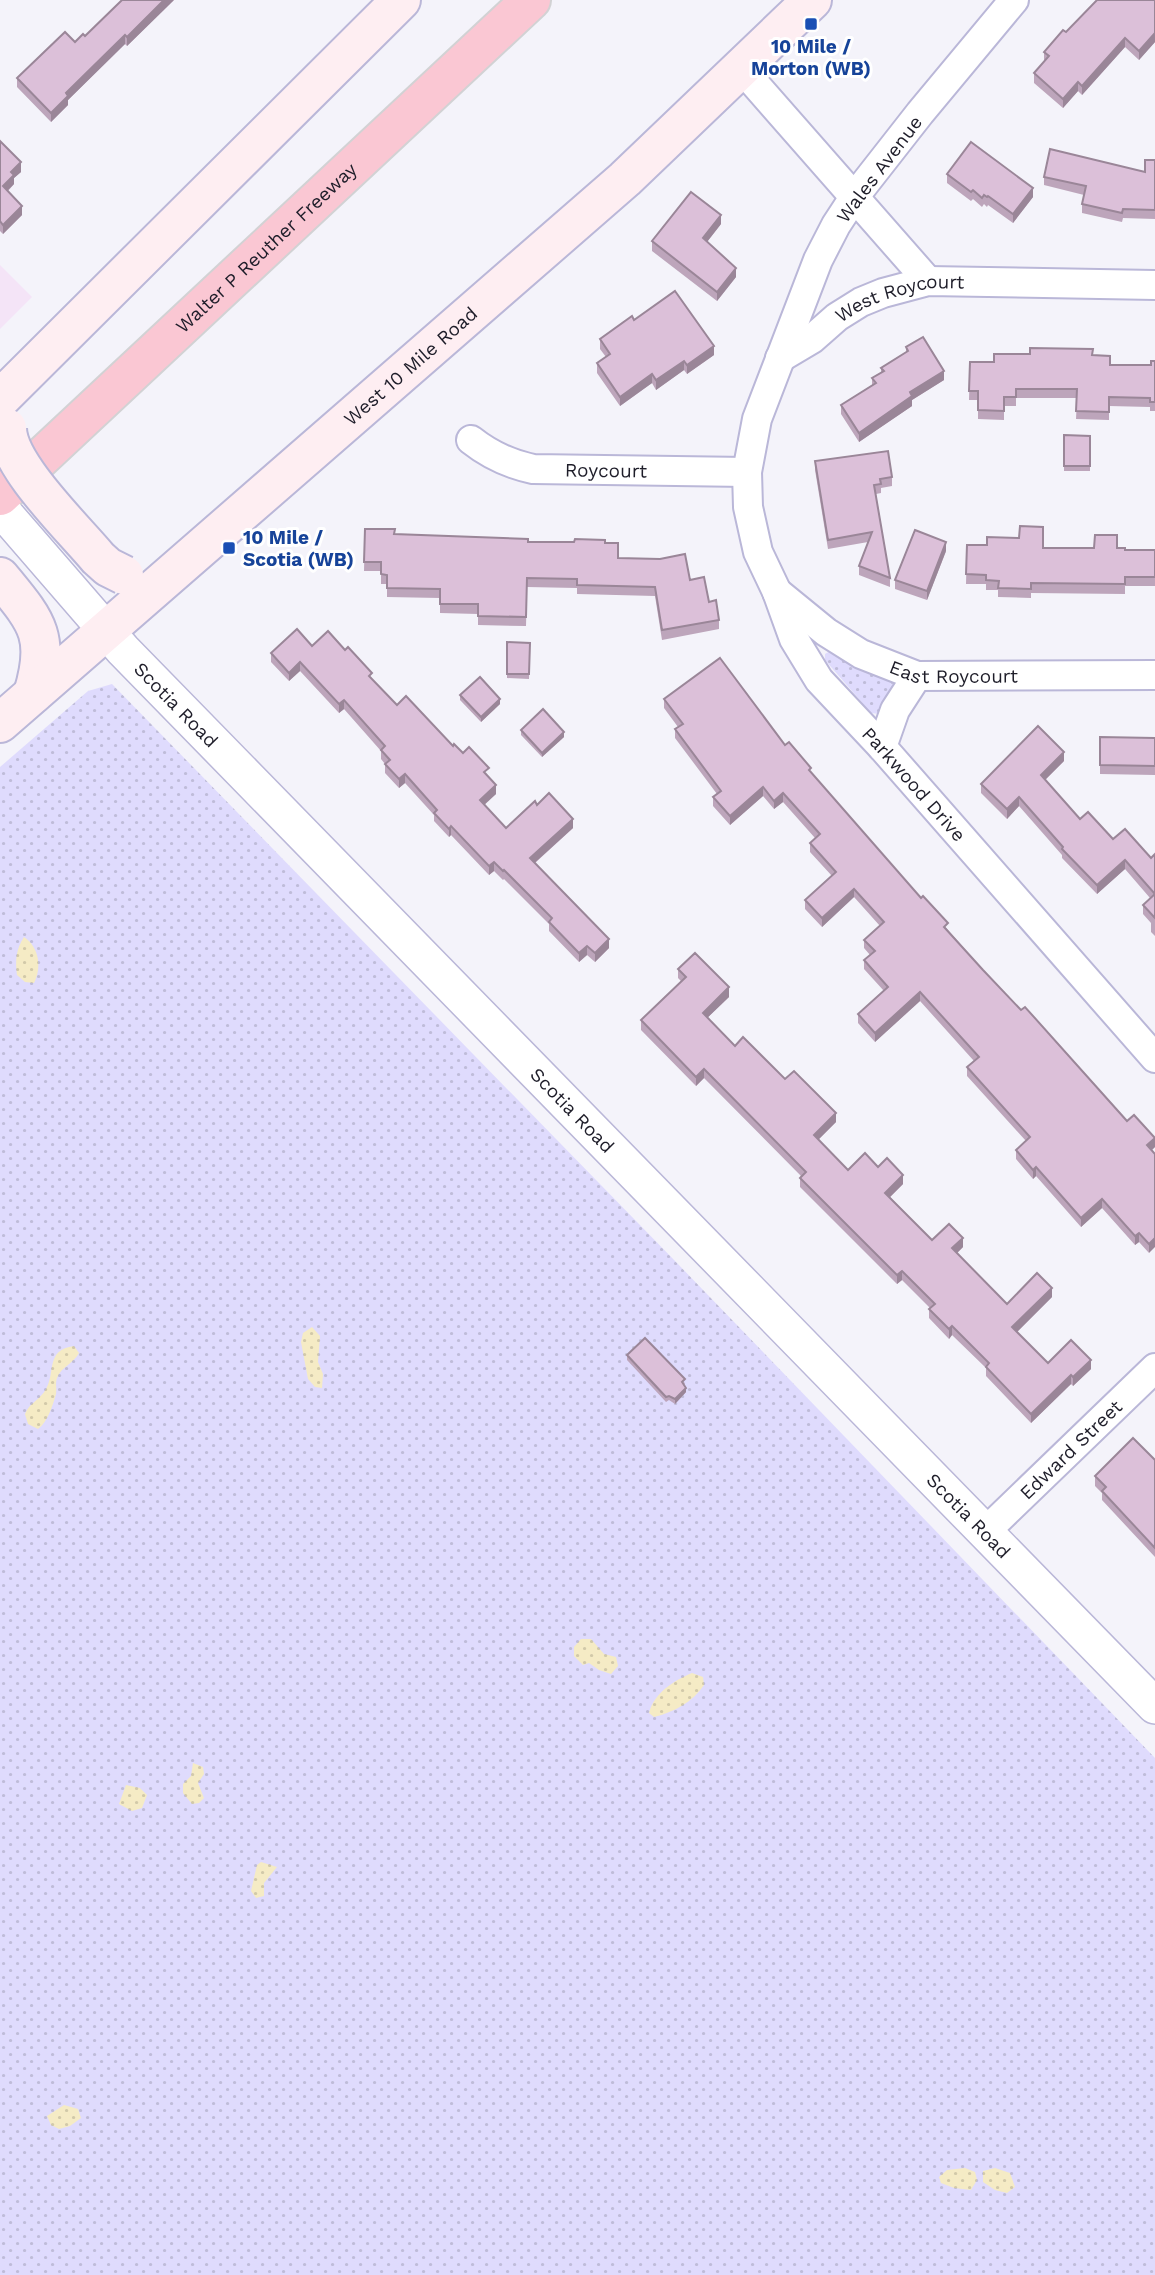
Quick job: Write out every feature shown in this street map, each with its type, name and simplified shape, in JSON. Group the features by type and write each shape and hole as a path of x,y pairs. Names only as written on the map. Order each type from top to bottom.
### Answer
{"highway":[{"name":"Walter P Reuther Freeway","path":"0,496 531,0"}],"main road":[{"path":"164,579 153,581 124,575 98,558 31,480 14,454 10,400 401,0"},
{"name":"West 10 Mile Road","path":"0,723 33,694 96,621 164,579 625,179 812,0"},
{"path":"0,578 30,613 37,626 41,656 33,694"}],"street":[{"name":"Wales Avenue","path":"780,358 818,260 836,225 855,196 1014,0"},
{"path":"741,68 928,281"},
{"name":"West Roycourt","path":"780,358 812,339 837,317 861,302 928,281 1155,285"},
{"path":"747,472 757,419 780,358"},
{"name":"Roycourt","path":"471,440 499,459 515,466 533,469 747,472"},
{"name":"Parkwood Drive","path":"747,472 748,506 758,552 805,660 819,680 883,747 1155,1058"},
{"name":"Scotia Road","path":"0,508 96,621 1155,1706"},
{"name":"East Roycourt","path":"777,592 826,632 861,654 917,676 1155,675"},
{"path":"883,747 895,710 917,676"},
{"name":"Edward Street","path":"985,1531 1155,1368"}],"shaded area":[{"path":"0,265 32,297 0,329"},
{"path":"830,651 892,681 894,688 879,714 871,713 825,660 825,654"},
{"path":"112,684 1155,1758 1155,2275 0,2275 0,767 88,691"}],"sand":[{"path":"24,937 33,946 38,958 34,983 25,982 17,975 17,955"},
{"path":"312,1327 320,1336 318,1362 323,1374 322,1388 315,1387 308,1379 301,1342 303,1333"},
{"path":"74,1346 79,1353 57,1378 56,1394 47,1418 38,1429 28,1424 25,1414 46,1389 55,1357 65,1348"},
{"path":"581,1639 591,1639 604,1654 616,1657 618,1666 611,1674 589,1663 583,1665 574,1656 574,1647"},
{"path":"692,1673 703,1677 704,1685 694,1696 669,1712 654,1717 649,1713 655,1699 665,1688"},
{"path":"193,1763 203,1767 204,1774 198,1783 204,1798 199,1803 192,1804 183,1793 183,1784 191,1776"},
{"path":"126,1785 140,1788 147,1795 142,1808 132,1811 119,1804"},
{"path":"261,1862 277,1867 264,1883 264,1896 256,1898 251,1891 257,1865"},
{"path":"64,2105 78,2109 81,2118 70,2126 59,2129 51,2125 47,2116"},
{"path":"965,2168 975,2172 977,2180 971,2190 941,2183 939,2177 947,2170"},
{"path":"995,2168 1010,2173 1015,2187 1007,2193 995,2190 983,2182 983,2171"}],"building":[{"path":"122,0 164,0 66,93 68,96 51,113 17,78 65,32 75,42 83,34 85,36"},
{"path":"1097,0 1155,0 1155,33 1139,51 1125,38 1082,86 1078,82 1063,99 1034,73 1049,56 1044,52 1063,30 1066,32"},
{"path":"0,141 21,162 11,172 14,175 3,186 22,206 3,225 0,221"},
{"path":"971,142 1033,188 1013,214 988,196 984,195 982,198 973,190 971,192 947,174"},
{"path":"1050,149 1145,172 1145,160 1155,160 1155,210 1123,209 1122,213 1082,204 1086,186 1044,177"},
{"path":"691,192 721,215 703,238 736,268 717,292 652,241"},
{"path":"675,291 714,346 687,365 684,361 656,380 652,374 620,397 597,363 610,354 600,339 632,316 634,320"},
{"path":"923,337 944,371 910,392 912,396 859,433 841,405 876,383 872,378 884,371 881,368 908,351 906,347"},
{"path":"1030,348 1093,349 1092,355 1110,356 1110,365 1151,365 1151,361 1155,361 1155,402 1150,402 1150,398 1109,397 1109,412 1076,411 1077,389 1016,389 1016,397 1004,397 1004,411 978,410 978,391 969,391 970,362 994,362 994,354 1030,354"},
{"path":"1064,435 1090,436 1090,466 1064,466"},
{"path":"888,451 892,477 880,479 881,484 874,485 890,578 859,566 872,532 828,540 815,461"},
{"path":"1020,526 1043,527 1043,548 1094,548 1095,535 1117,535 1117,548 1155,550 1155,577 1125,577 1125,584 1031,583 1031,589 998,588 999,581 986,580 986,575 966,574 967,545 987,545 987,537 1019,538"},
{"path":"365,529 395,529 394,534 528,539 528,542 605,540 605,543 618,543 618,558 660,559 685,554 690,580 704,577 709,602 716,600 719,620 662,630 655,587 577,585 577,579 527,578 526,617 478,616 478,604 440,604 440,589 387,588 387,575 381,574 381,562 364,562"},
{"path":"915,530 946,542 927,591 895,580"},
{"path":"297,629 312,646 328,631 345,650 348,647 372,673 369,676 397,705 406,696 453,746 454,744 463,753 469,747 489,768 484,772 496,785 480,800 506,828 535,801 537,805 549,793 573,819 530,858 609,939 595,953 587,946 579,953 549,922 552,918 504,870 494,862 489,866 451,826 449,829 434,813 437,810 405,774 399,779 385,764 390,760 381,750 385,746 344,700 339,704 300,662 289,673 271,653"},
{"path":"507,642 530,643 529,674 507,674"},
{"path":"720,658 785,745 789,742 811,768 809,770 921,898 923,896 948,923 944,927 1021,1010 1025,1007 1127,1121 1134,1115 1155,1138 1147,1145 1155,1154 1155,1238 1149,1244 1139,1233 1135,1236 1102,1199 1081,1218 1036,1167 1033,1170 1016,1150 1030,1137 967,1067 979,1057 920,992 875,1033 858,1014 888,987 864,960 875,951 864,940 884,922 854,889 822,918 805,900 836,872 810,843 820,834 783,793 774,801 763,787 730,816 713,797 721,791 675,729 683,724 664,699"},
{"path":"480,677 500,699 481,717 460,695"},
{"path":"543,709 564,732 542,753 521,730"},
{"path":"1038,726 1064,752 1041,775 1080,819 1088,812 1113,839 1125,829 1151,858 1155,854 1155,894 1125,860 1097,885 1062,849 1019,797 1007,809 981,784"},
{"path":"1100,737 1155,738 1155,766 1100,765"},
{"path":"1155,894 1155,918 1143,905"},
{"path":"695,953 729,987 703,1013 735,1046 743,1037 785,1079 794,1071 836,1113 814,1135 848,1170 865,1153 878,1167 887,1158 903,1175 885,1193 932,1240 949,1224 963,1238 952,1248 1007,1304 1037,1273 1052,1288 1012,1327 1048,1363 1071,1340 1091,1360 1073,1377 1071,1375 1031,1414 986,1367 989,1363 952,1326 949,1329 929,1309 935,1304 902,1271 897,1275 800,1178 806,1172 704,1069 696,1077 641,1020 686,977 678,969"},
{"path":"645,1338 685,1379 682,1382 686,1388 675,1399 666,1397 627,1355"},
{"path":"1133,1438 1155,1460 1155,1548 1102,1491 1106,1487 1095,1476"}],"place":[{"name":"10 Mile / Morton (WB)","path":"811,24"},
{"name":"10 Mile / Scotia (WB)","path":"229,548"}]}
